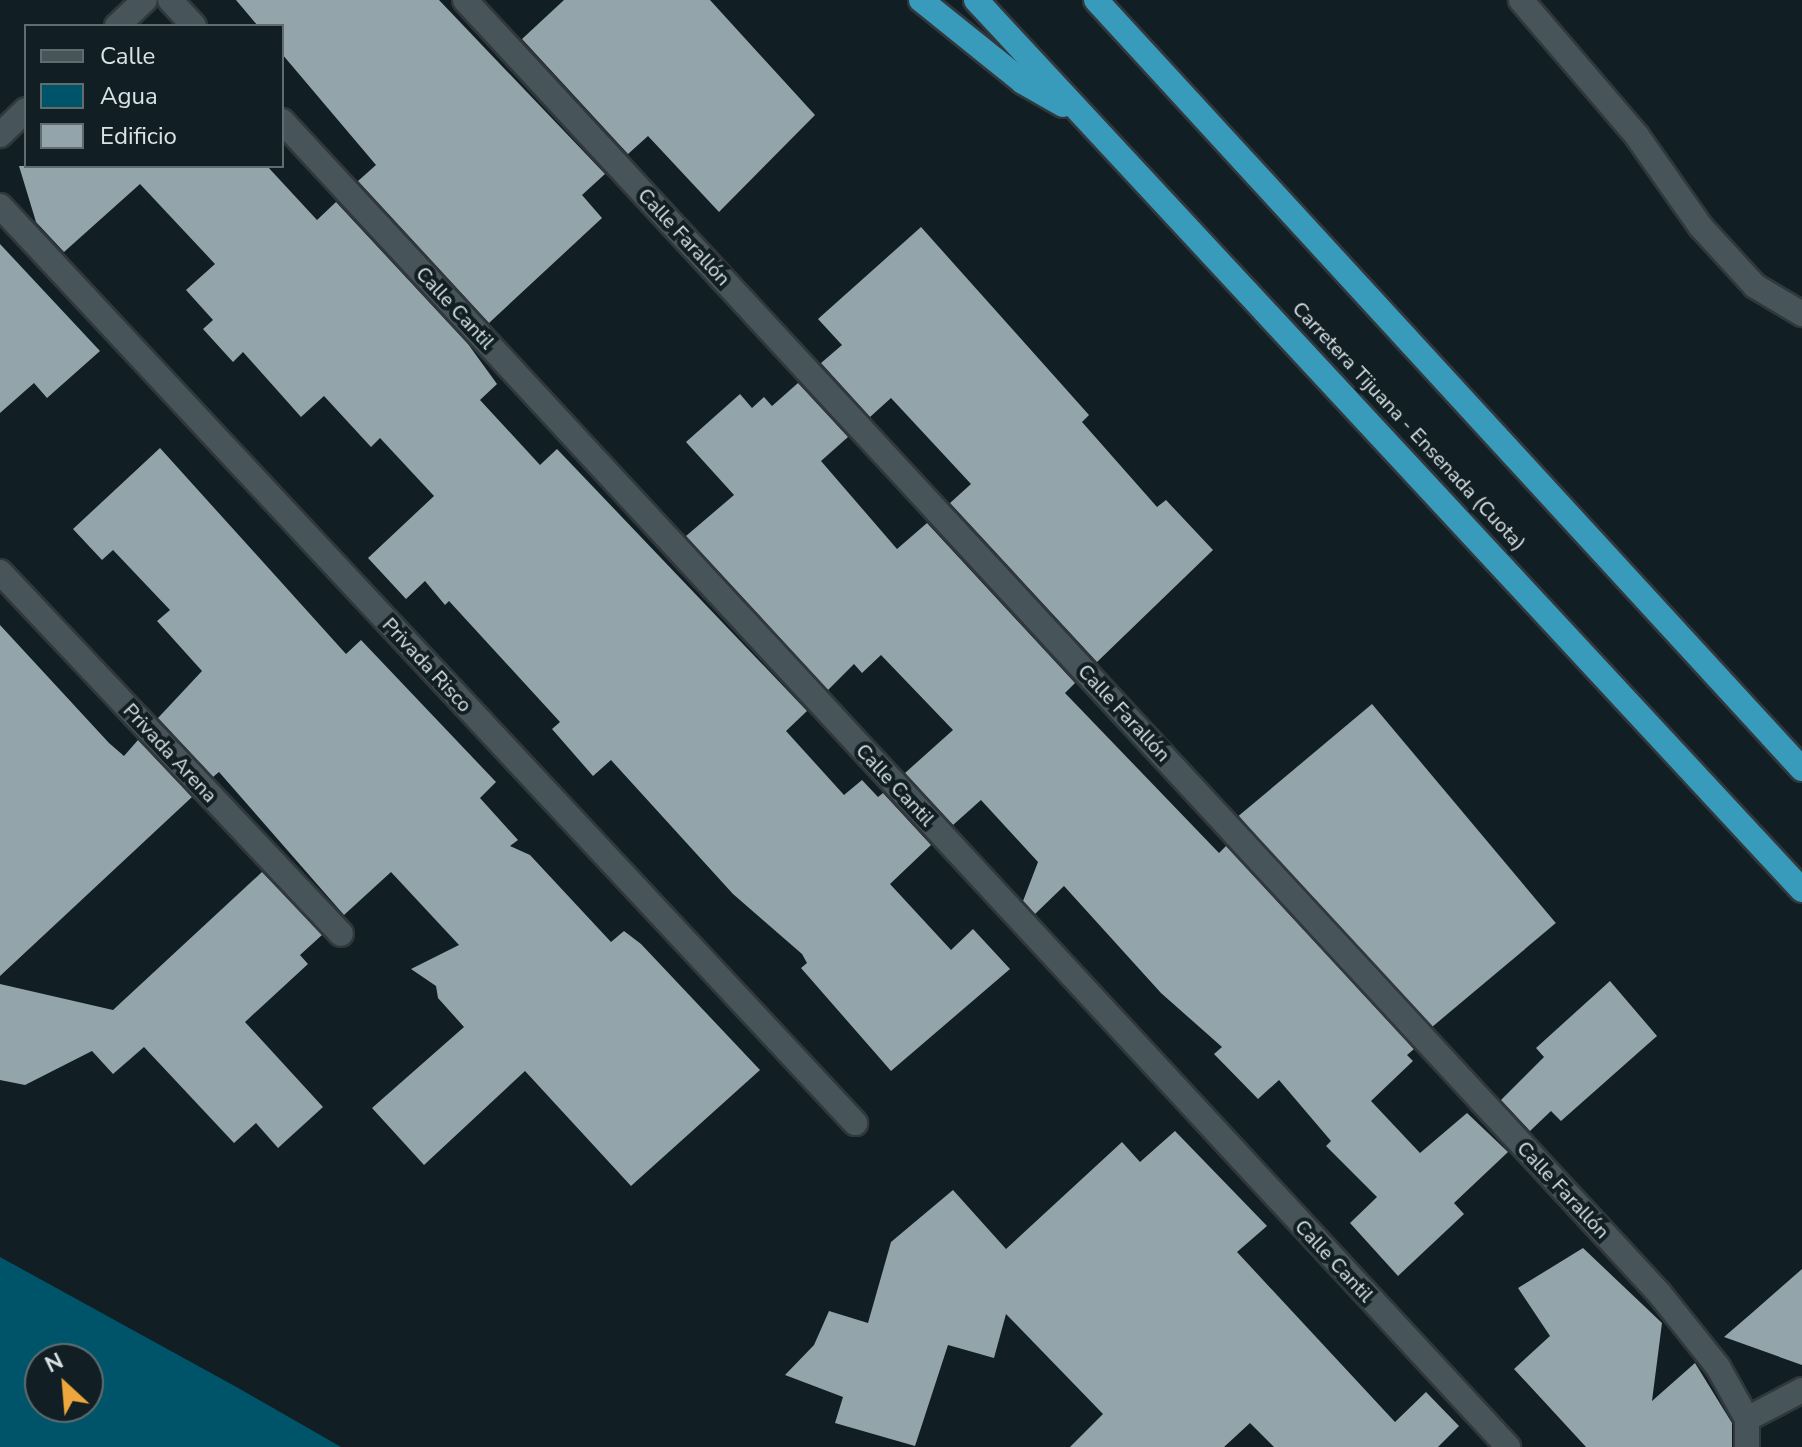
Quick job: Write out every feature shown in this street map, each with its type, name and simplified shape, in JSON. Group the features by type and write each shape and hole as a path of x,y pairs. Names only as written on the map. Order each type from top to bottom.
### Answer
{"highway":[{"path":"921,0 1023,82 1079,112"},
{"name":"Carretera Tijuana - Ensenada (Cuota)","path":"976,0 1079,112 1208,243 1802,890"},
{"path":"1096,0 1802,769"}],"street":[{"path":"119,24 145,0"},
{"path":"170,0 192,24"},
{"name":"Calle Farallón","path":"465,0 1659,1293 1718,1367 1747,1419 1747,1447"},
{"path":"1521,0 1637,136 1701,227 1755,286 1802,314"},
{"path":"0,135 24,112"},
{"name":"Calle Cantil","path":"284,123 1508,1447"},
{"name":"Privada Risco","path":"0,206 855,1123"},
{"name":"Privada Arena","path":"0,572 341,934"},
{"path":"1747,1419 1802,1390"}],"water":[{"path":"0,1257 240,1389 341,1447 0,1447"}],"building":[{"path":"236,0 439,0 605,174 582,195 602,218 489,323 358,181 376,165 284,56 284,24 256,24"},
{"path":"564,0 710,0 815,115 719,212 648,136 628,154 522,39"},
{"path":"19,166 269,168 317,220 336,202 468,344 497,384 480,400 540,465 557,449 807,711 786,731 844,795 862,780 878,797 883,793 931,845 890,884 951,950 973,929 1010,969 891,1071 801,968 807,963 802,954 733,894 611,760 593,776 552,729 560,722 449,601 445,605 425,581 406,599 368,558 434,496 380,438 371,447 324,396 301,417 243,352 233,362 203,329 213,320 186,290 215,264 140,184 64,252 36,222"},
{"path":"921,227 1089,415 1082,422 1157,507 1166,500 1213,550 1097,662 950,503 971,484 891,398 870,417 821,363 842,345 818,319"},
{"path":"0,244 100,351 47,398 34,383 0,413"},
{"path":"798,383 848,437 821,461 897,549 927,523 1075,683 1065,693 1219,853 1226,846 1414,1049 1407,1055 1413,1061 1371,1101 1420,1153 1467,1113 1508,1152 1454,1203 1464,1214 1398,1276 1350,1223 1377,1197 1326,1146 1331,1141 1279,1080 1258,1099 1214,1054 1222,1047 1161,993 1064,886 1035,914 1023,901 1038,862 981,800 953,825 905,773 953,730 881,655 862,673 854,664 828,690 686,536 734,495 686,442 740,394 752,408 764,397 772,406"},
{"path":"160,448 346,654 361,640 496,782 480,798 518,840 510,846 530,855 611,942 624,931 641,944 760,1070 631,1186 525,1071 424,1165 372,1108 464,1027 438,998 436,986 411,969 459,945 391,872 344,915 219,772 213,777 158,718 202,671 157,621 170,610 113,550 102,560 73,529"},
{"path":"0,625 109,743 124,756 138,740 192,797 0,976"},
{"path":"1372,704 1556,923 1423,1035 1239,816"},
{"path":"262,872 322,935 300,955 308,964 245,1022 323,1107 278,1148 256,1123 234,1143 144,1047 113,1074 92,1051 25,1085 0,1080 0,984 113,1010"},
{"path":"1610,981 1657,1036 1561,1121 1551,1111 1530,1131 1501,1100 1544,1057 1536,1048"},
{"path":"1175,1131 1267,1226 1237,1252 1395,1422 1426,1392 1459,1426 1438,1447 1274,1447 1250,1423 1224,1447 1070,1447 1103,1414 1006,1314 994,1358 948,1345 915,1446 835,1423 843,1397 785,1375 814,1345 829,1311 868,1323 891,1242 953,1190 1006,1249 1122,1142 1140,1162"},
{"path":"1583,1248 1662,1323 1652,1401 1695,1363 1732,1423 1732,1447 1586,1447 1514,1369 1550,1336 1518,1288"},
{"path":"1802,1269 1802,1365 1724,1337 1753,1312"}]}
